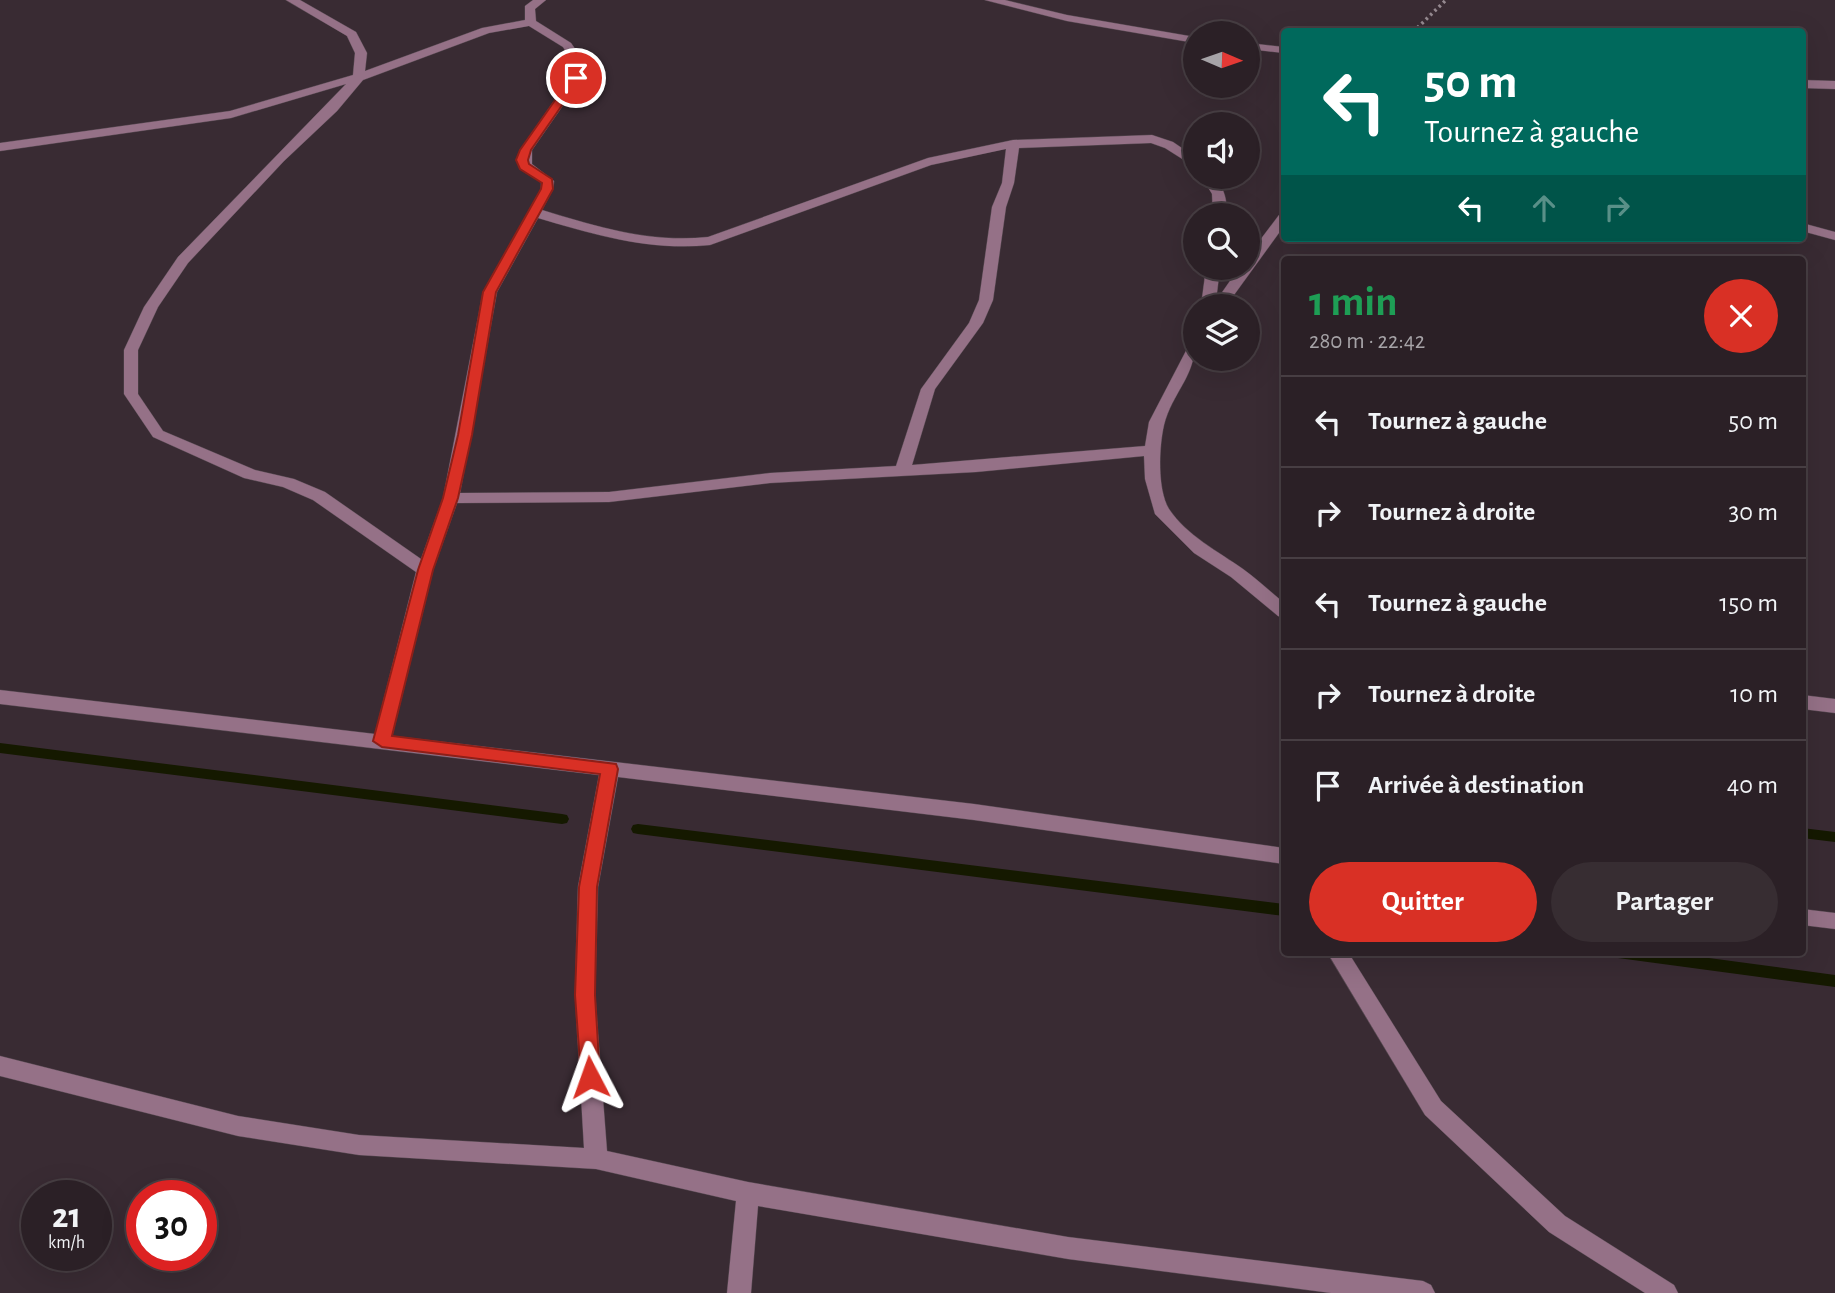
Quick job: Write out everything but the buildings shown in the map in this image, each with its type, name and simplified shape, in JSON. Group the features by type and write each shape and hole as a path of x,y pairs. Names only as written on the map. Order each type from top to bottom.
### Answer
{"street":[{"path":"292,0 352,34 361,54 359,77 183,260 151,307 131,350 131,394 159,434 250,474 288,483 319,496 425,570"},
{"path":"531,22 529,8 540,0"},
{"path":"991,0 1067,18 1183,38"},
{"path":"0,147 231,114 359,77 486,30 531,22 567,45 579,63 576,78 526,150 522,160 524,166 548,181 547,189 490,292 451,498 425,570 382,741"},
{"path":"1260,47 1281,50"},
{"path":"1806,84 1835,85"},
{"path":"533,212 633,240 679,246 710,241 928,162 1013,144 1152,139 1169,145 1183,155"},
{"path":"903,469 928,390 976,323 986,300 996,226 1013,144"},
{"path":"1260,249 1281,222"},
{"path":"1806,228 1835,236"},
{"path":"1183,371 1157,422 1152,450 1153,479 1161,510 1200,549 1237,573 1281,610"},
{"path":"451,498 609,496 770,478 976,467 1152,450"},
{"path":"0,697 961,810 1281,856"},
{"path":"1806,702 1835,706"},
{"path":"596,1159 585,995 588,887 610,769"},
{"path":"1806,917 1835,921"},
{"path":"1339,956 1433,1108 1557,1224 1666,1293"},
{"path":"0,1066 239,1126 359,1146 596,1159 748,1193 1068,1248 1423,1293"},
{"path":"739,1293 748,1193"}],"path":[{"path":"1417,28 1446,0"}],"waterway":[{"path":"0,748 562,819"},
{"path":"638,829 1281,910"},
{"path":"1806,833 1835,837"},
{"path":"1648,956 1835,981"}],"route":[{"path":"576,78 526,150 522,160 524,166 548,181 547,189 490,292 451,498 425,570 382,741 610,769 588,887 585,995 590,1077"}]}
